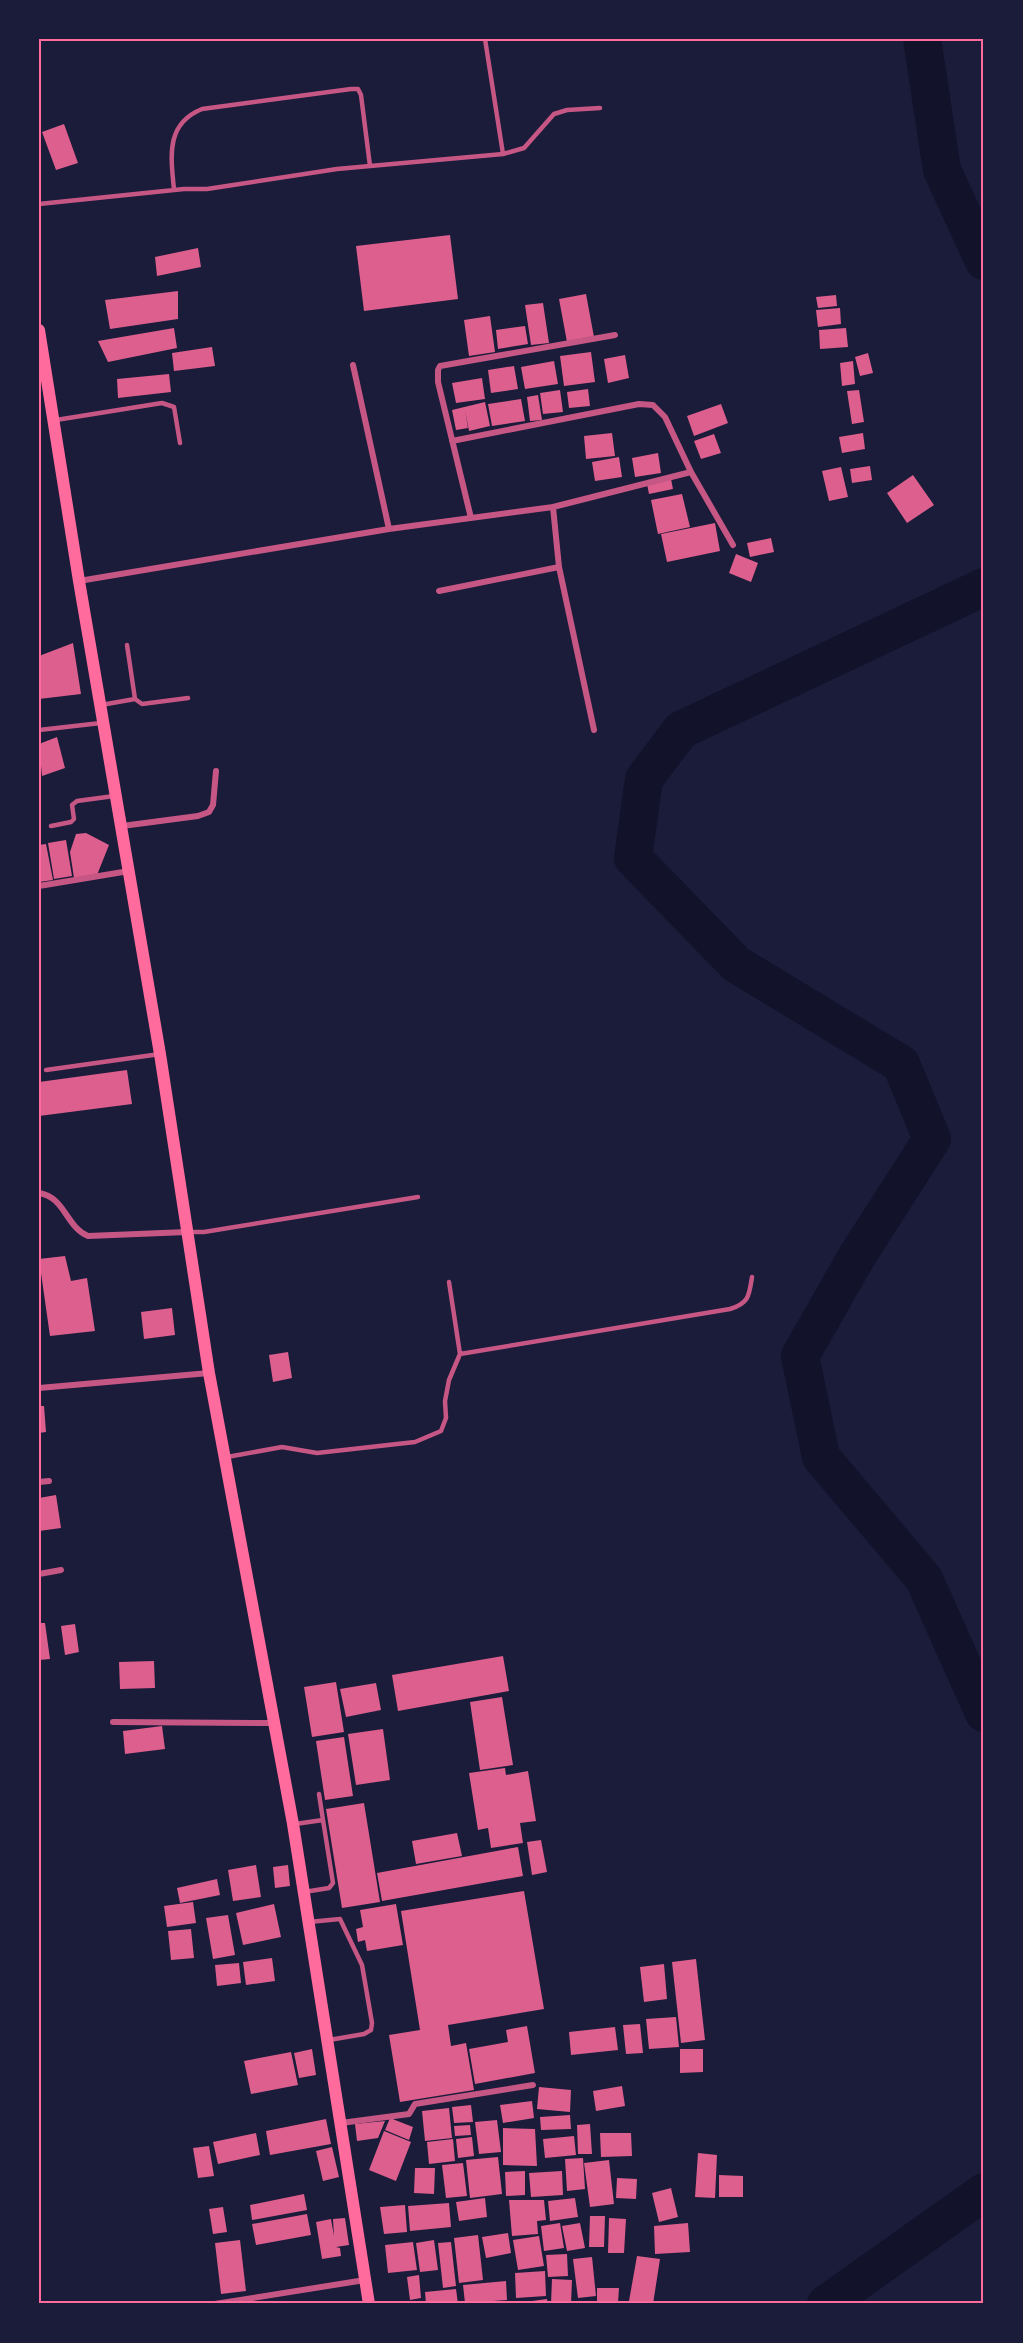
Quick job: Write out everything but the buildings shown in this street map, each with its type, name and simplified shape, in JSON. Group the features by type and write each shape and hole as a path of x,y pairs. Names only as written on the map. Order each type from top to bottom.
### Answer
{"main road":[{"path":"39,335 160,1054 209,1373 293,1824 369,2304"}],"street":[{"path":"471,518 438,382 440,366 615,335"},
{"path":"353,365 389,529"},
{"path":"452,441 646,404 658,409 665,417 691,472 733,545"},
{"path":"79,581 389,529 553,507 691,472"},
{"path":"553,507 558,567 594,730"},
{"path":"440,591 558,567"},
{"path":"122,826 198,816 209,812 213,805 216,771"},
{"path":"39,886 129,870"},
{"path":"39,1193 53,1197 75,1227 88,1236 187,1232"},
{"path":"39,1388 209,1373"},
{"path":"39,1482 49,1481"},
{"path":"39,1574 61,1570"},
{"path":"113,1722 274,1724"},
{"path":"340,2123 409,2114 415,2104 533,2085"},
{"path":"215,2304 365,2280"}],"lane":[{"path":"484,39 503,154"},
{"path":"174,190 171,157 174,136 189,115 202,109 351,88 358,89 361,95 370,166"},
{"path":"39,204 174,190 207,189 370,166 503,154 518,150 528,144 554,114 567,110 600,108"},
{"path":"53,420 162,403 174,408 180,443"},
{"path":"128,645 135,699"},
{"path":"101,705 135,699 142,704 188,698"},
{"path":"39,730 104,723"},
{"path":"51,826 72,822 74,819 72,805 77,801 117,795"},
{"path":"46,1070 160,1054"},
{"path":"187,1232 204,1232 418,1197"},
{"path":"460,1354 730,1309 741,1306 749,1297 752,1277"},
{"path":"224,1458 282,1448 317,1453 415,1442 441,1431 446,1418 448,1380 460,1354 448,1282"},
{"path":"304,1892 329,1888 333,1883 319,1794"},
{"path":"293,1824 323,1820"},
{"path":"309,1922 340,1919 362,1965 372,2024 371,2030 364,2034 328,2040"}],"waterway":[{"path":"922,39 942,170 984,261"},
{"path":"984,587 681,730 644,779 633,858 736,964 901,1064 932,1139 857,1256 800,1356 821,1457 924,1579 984,1713"},
{"path":"826,2304 984,2192"}]}
